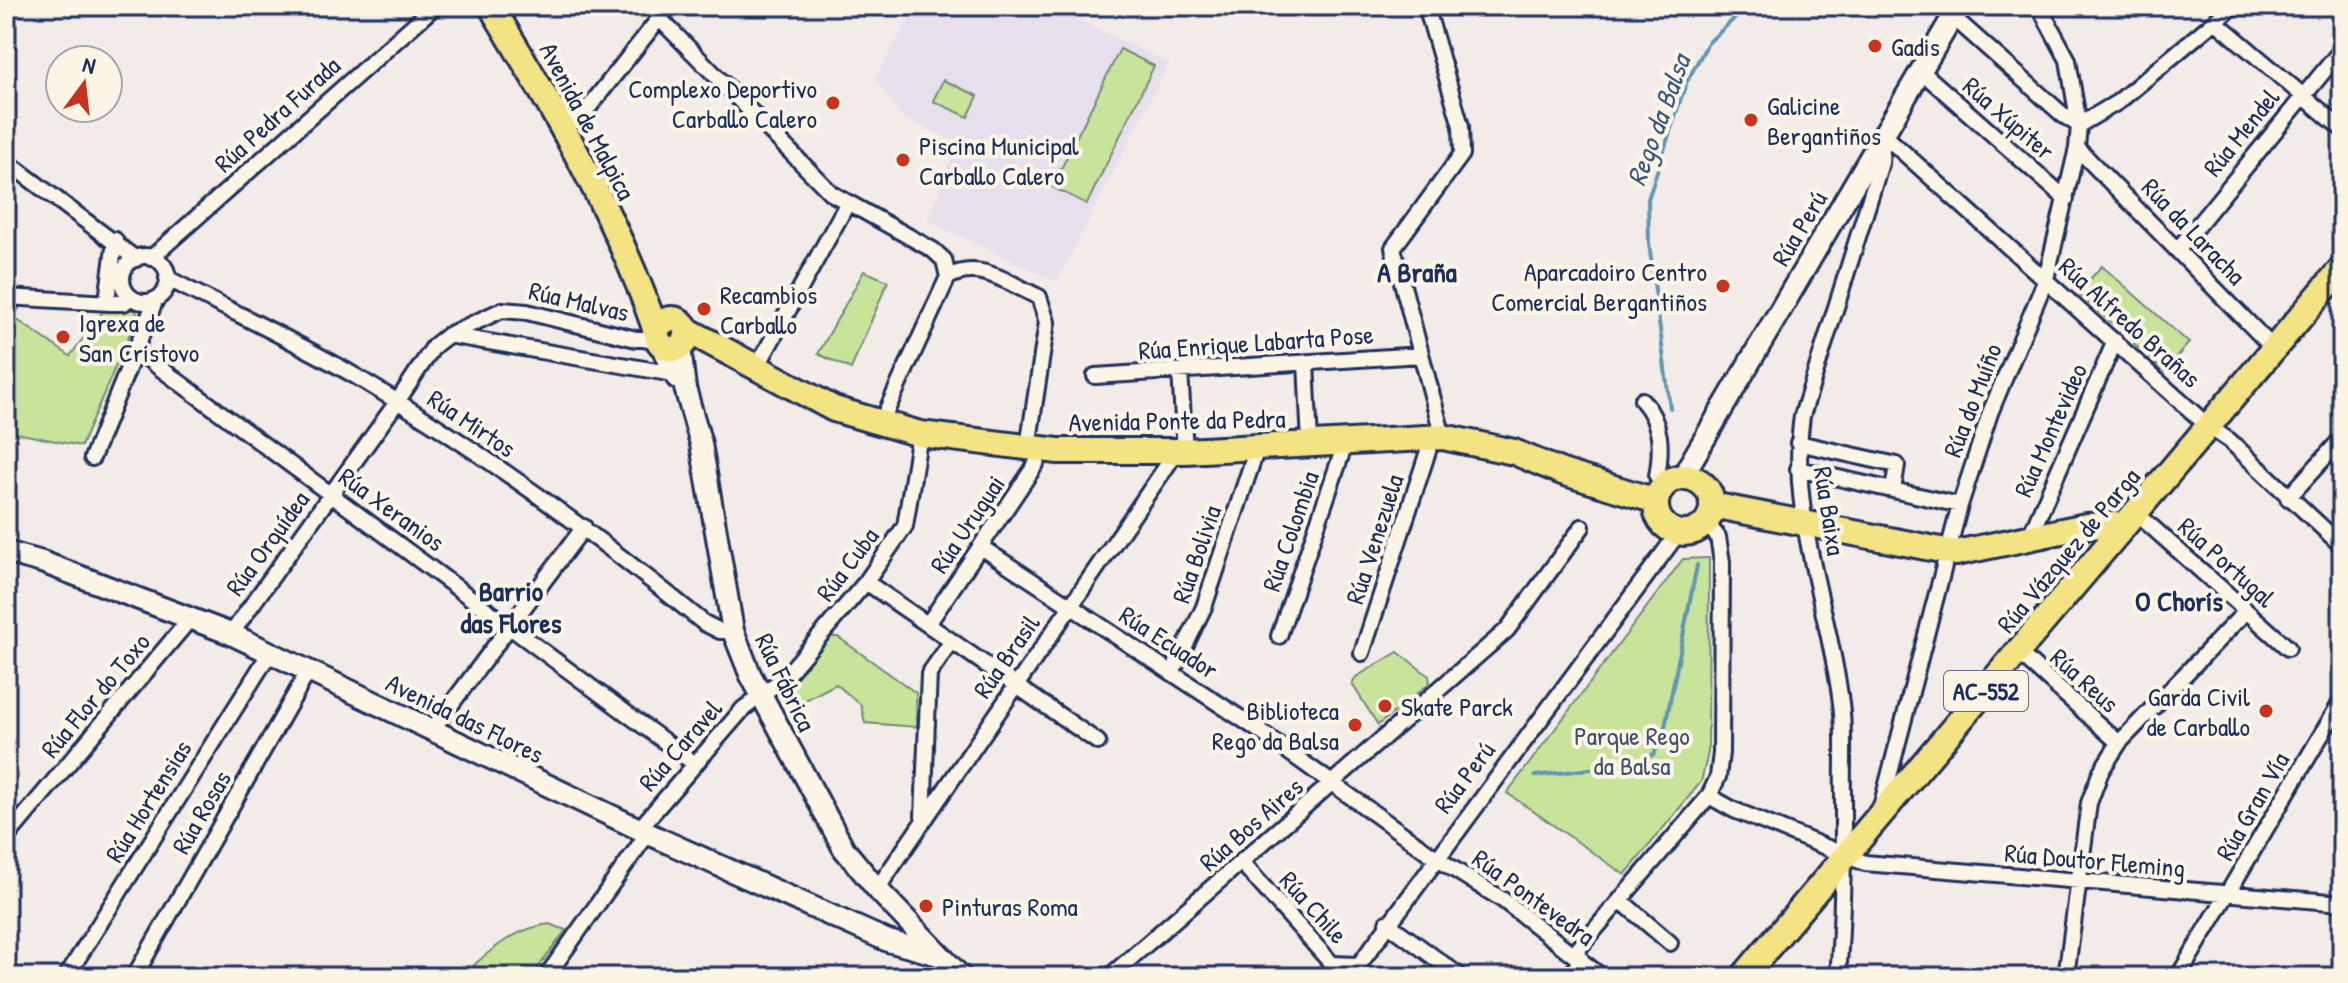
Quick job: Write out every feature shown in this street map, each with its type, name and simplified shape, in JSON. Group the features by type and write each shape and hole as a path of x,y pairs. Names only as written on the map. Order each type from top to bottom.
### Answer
{"main road":[{"name":"Avenida de Malpica","path":"491,6 564,126 631,265 671,336"},
{"name":"Rúa Vázquez de Parga","path":"1743,977 2019,653 2120,526 2140,493 2155,488 2342,268"},
{"name":"Avenida Ponte da Pedra","path":"671,336 709,343 834,409 880,425 920,434 1034,448 1181,451 1438,438 1514,452 1562,472 1661,492"},
{"path":"1710,514 1709,490 1691,477 1673,479 1661,492 1664,524 1679,532 1694,531 1710,514 1741,510 1948,552 1965,552 2086,526 2120,526"}],"street":[{"name":"Rúa Pedra Furada","path":"144,258 435,6"},
{"path":"1426,6 1461,126 1462,154 1393,248 1421,355 1438,438"},
{"name":"Rúa do Muíño","path":"1878,816 1960,505 1990,413 2046,279 2077,148 2079,125 2068,60 2039,6"},
{"path":"1956,11 2063,115 2079,125 2118,102 2233,6"},
{"name":"Rúa Perú","path":"1691,477 1688,467 1956,11"},
{"path":"564,126 582,116 664,12 847,204 933,250 944,260 948,277 880,425"},
{"path":"2215,21 2342,129"},
{"name":"Rúa Mendel","path":"2179,248 2342,49"},
{"name":"Rúa Xúpiter","path":"1921,71 2066,199"},
{"name":"Rúa Baixa","path":"1838,977 1844,856 1842,708 1833,644 1803,521 1798,443 1802,416 1881,163 1884,135"},
{"name":"Rúa Alfredo Brañas","path":"1884,135 2208,426 2230,441 2342,546"},
{"name":"Rúa da Laracha","path":"2077,148 2179,248 2274,349"},
{"name":"Rúa Mirtos","path":"8,163 115,240 162,266 167,278 354,375 584,527 704,623 720,631 733,631"},
{"path":"6,186 8,163"},
{"path":"757,367 847,204"},
{"path":"1844,204 1864,217"},
{"path":"104,297 115,240"},
{"path":"144,258 124,270 122,282 131,297 143,302 156,299"},
{"name":"Rúa Uruguai","path":"928,624 1036,464 1034,448 1047,322 1039,297 980,270 964,269 948,277"},
{"path":"92,458 156,299 165,291 167,278"},
{"path":"104,297 122,282"},
{"path":"6,297 104,297 124,303 131,297"},
{"name":"Rúa Malvas","path":"448,335 502,310 527,312 636,339 671,336"},
{"path":"468,340 474,322"},
{"path":"448,335 679,381"},
{"name":"Rúa Orquídea","path":"231,634 397,402 419,366 448,335"},
{"name":"Rúa Fábrica","path":"671,336 679,381 701,444 733,631 761,696 844,849 877,889 961,977"},
{"name":"Rúa Montevideo","path":"2029,538 2115,341"},
{"name":"Rúa Xeranios","path":"137,351 513,626 695,764"},
{"name":"Rúa Enrique Labarta Pose","path":"1095,376 1421,355"},
{"path":"1306,363 1310,444"},
{"path":"1180,371 1181,451"},
{"path":"1642,400 1651,411 1661,444 1657,476 1661,492"},
{"name":"Rúa Cuba","path":"761,696 785,677 866,582 905,526 920,434"},
{"name":"Rúa Venezuela","path":"1362,653 1438,438"},
{"path":"2288,498 2342,438"},
{"name":"Rúa Colombia","path":"1279,636 1346,441"},
{"path":"1798,443 1897,465 1893,490"},
{"name":"Rúa Bolivia","path":"1172,673 1204,607 1257,448"},
{"name":"Rúa Brasil","path":"877,889 923,817 1070,605 1181,451"},
{"path":"1798,469 1960,505"},
{"path":"1570,977 1577,956 1620,900 1709,796 1718,777 1721,753 1722,562 1710,514"},
{"name":"Rúa Portugal","path":"2120,526 2246,611 2288,648"},
{"path":"432,730 513,626 584,527"},
{"name":"Rúa Bos Aires","path":"1109,977 1507,630 1582,527"},
{"name":"Rúa Perú","path":"1354,971 1679,532"},
{"name":"Rúa Ecuador","path":"981,547 1172,673 1436,858"},
{"name":"Avenida das Flores","path":"6,552 42,562 271,651 644,831 896,944 939,955"},
{"path":"866,582 1098,742"},
{"path":"2066,977 2089,803 2101,771 2119,743 2246,611"},
{"name":"Rúa Flor do Toxo","path":"6,838 190,619"},
{"path":"923,817 929,674 952,641"},
{"name":"Rúa Hortensias","path":"66,977 271,651"},
{"name":"Rúa Reus","path":"2019,653 2119,743"},
{"name":"Rúa Rosas","path":"134,977 309,670"},
{"name":"Rúa Caravel","path":"546,977 644,831 695,764 743,709 761,696"},
{"name":"Rúa Gran Vía","path":"2178,977 2342,700"},
{"name":"Rúa Doutor Fleming","path":"1709,796 1865,863 2226,896 2342,903"},
{"name":"Rúa Pontevedra","path":"1436,858 1503,900 1602,977"},
{"name":"Rúa Chile","path":"1242,863 1332,964 1354,971"},
{"path":"1620,900 1670,943"},
{"path":"896,944 906,936 910,923"},
{"path":"1387,923 1461,977"}],"shaded area":[{"path":"930,6 1048,6 1169,63 1057,282 928,221 957,142 902,118 875,78 911,15"}],"green space":[{"path":"1120,49 1154,66 1087,204 1052,187"},
{"path":"943,80 978,96 968,117 933,101"},
{"path":"2102,266 2189,343 2164,371 2134,344 2143,333 2122,314 2113,324 2077,293"},
{"path":"864,271 888,281 851,369 818,354"},
{"path":"6,305 21,306 13,317 70,356 104,310 135,310 138,315 81,446 6,431"},
{"name":"Parque Rego da Balsa","path":"1709,558 1708,753 1701,782 1625,875 1507,793 1683,559"},
{"path":"830,637 838,637 916,693 917,727 865,723 861,705 836,684 794,706 786,687"},
{"name":"Skate Parck","path":"1398,652 1429,676 1430,683 1378,725 1352,684 1356,677"},
{"path":"549,924 566,930 531,977 481,977 474,965 491,951 518,933"}],"waterway":[{"name":"Rego da Balsa","path":"1670,408 1649,243 1648,199 1686,83 1708,43 1748,6"},
{"name":"Rego da Balsa","path":"1535,776 1637,763 1654,754 1664,732 1697,565"}],"place":[{"name":"Gadis","path":"1875,46"},
{"name":"Complexo Deportivo Carballo Calero","path":"833,103"},
{"name":"Galicine Bergantiños","path":"1751,120"},
{"name":"Piscina Municipal Carballo Calero","path":"903,160"},
{"name":"Aparcadoiro Centro Comercial Bergantiños","path":"1723,286"},
{"name":"Recambios Carballo","path":"704,309"},
{"name":"Igrexa de San Cristovo","path":"63,337"},
{"name":"Skate Parck","path":"1385,706"},
{"name":"Garda Civil de Carballo","path":"2266,711"},
{"name":"Biblioteca Rego da Balsa","path":"1355,725"},
{"name":"Pinturas Roma","path":"926,906"}],"district":[{"name":"A Braña","path":"1417,272"},
{"name":"O Chorís","path":"2179,601"},
{"name":"Barrio das Flores","path":"511,607"}]}
